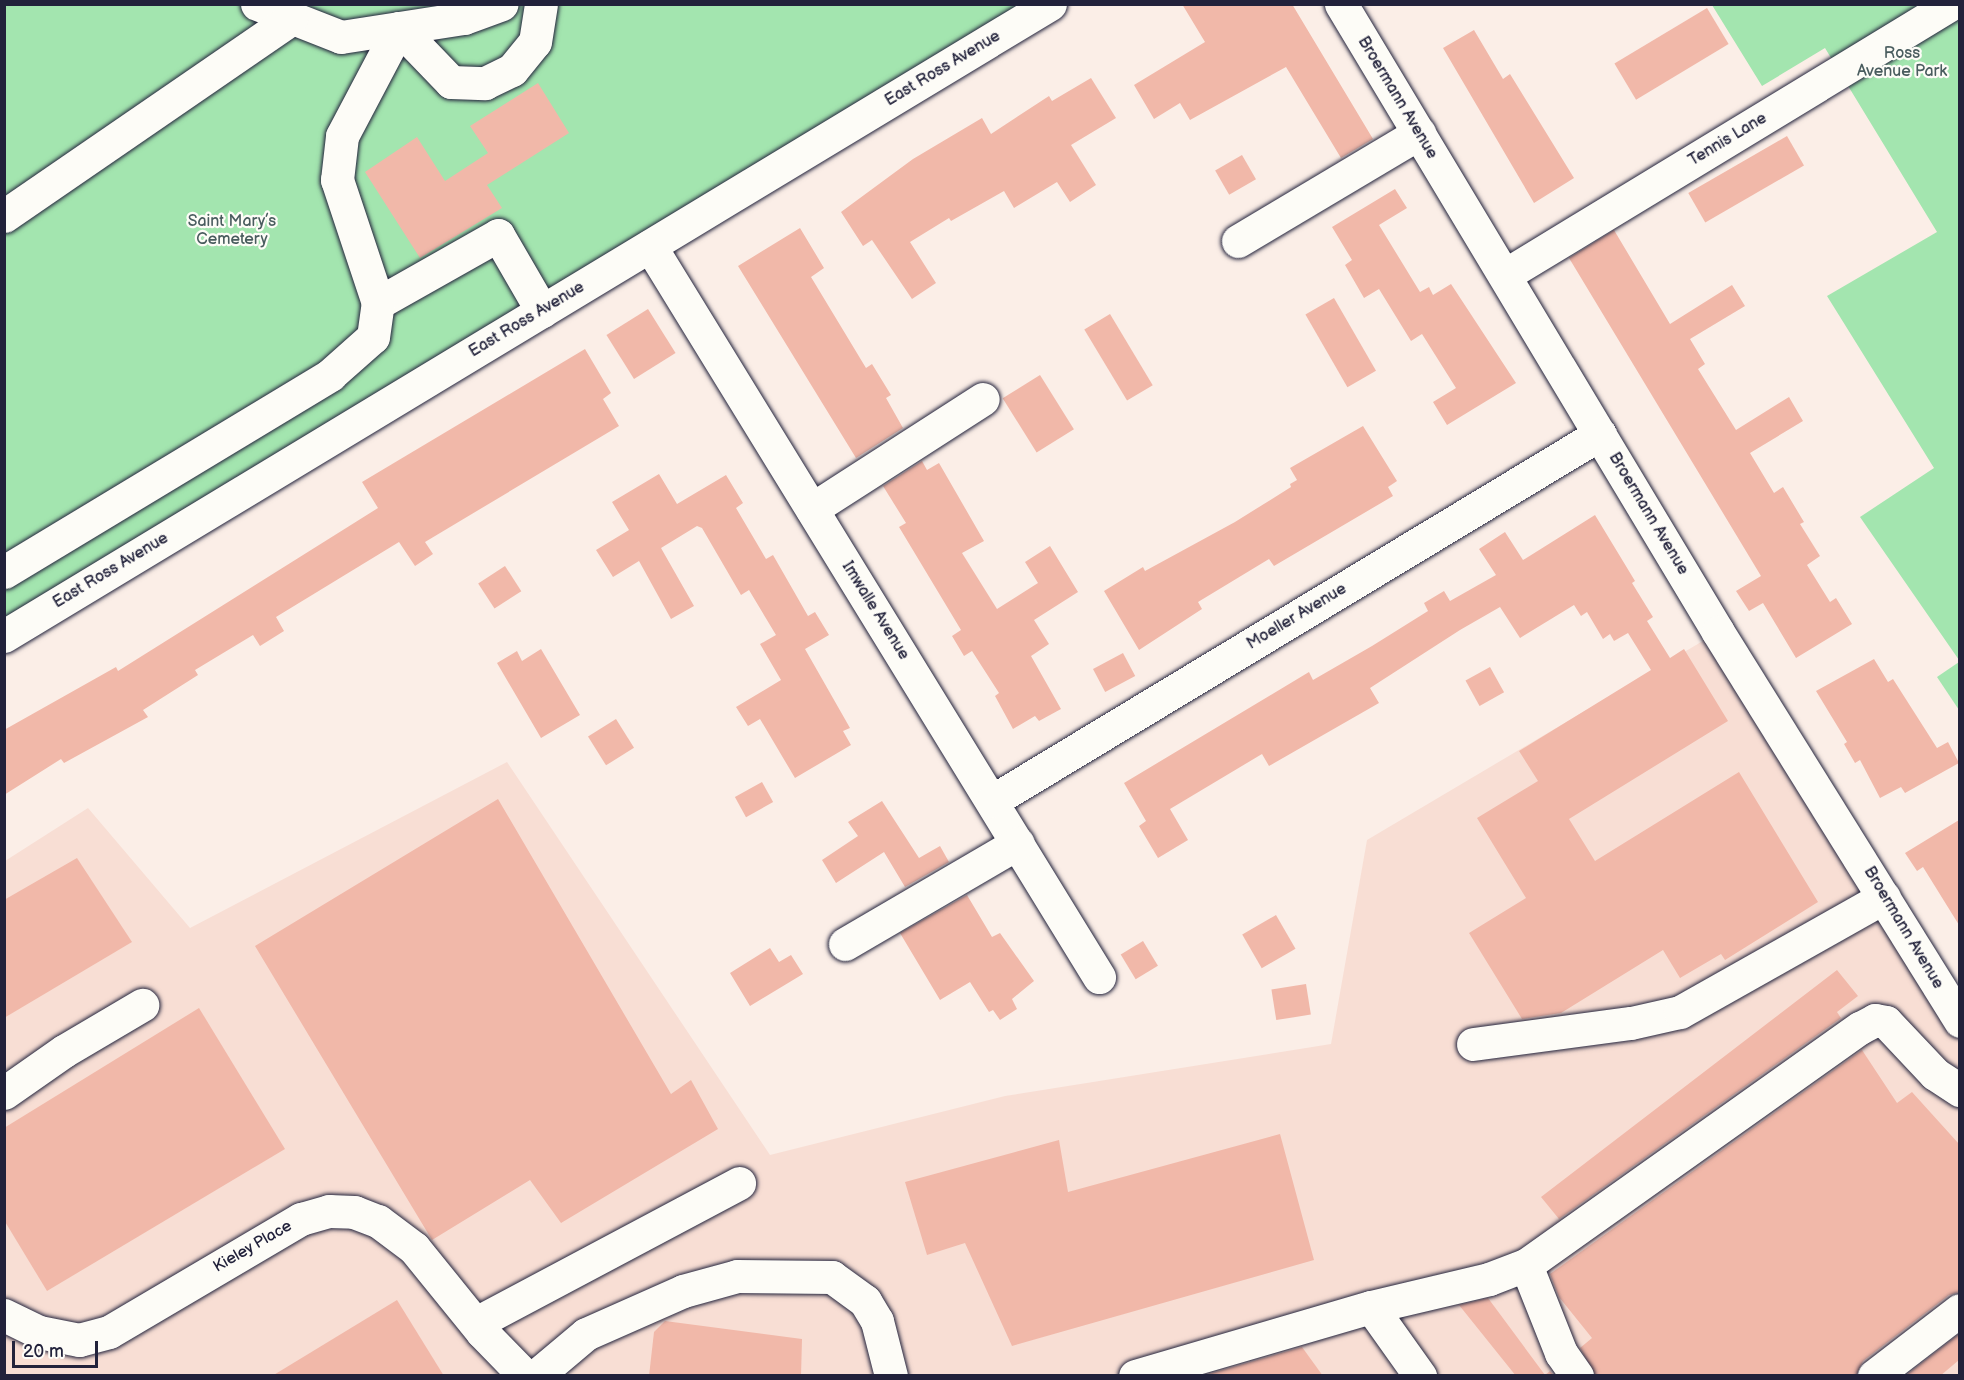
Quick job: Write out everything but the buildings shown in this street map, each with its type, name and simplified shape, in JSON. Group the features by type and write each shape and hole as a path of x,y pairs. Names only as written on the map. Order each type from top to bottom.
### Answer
{"street":[{"path":"257,4 341,37 464,18 502,4"},
{"path":"399,28 451,82 484,83 512,70 535,42 541,4"},
{"name":"East Ross Avenue","path":"4,636 1050,4"},
{"name":"Broermann Avenue","path":"1341,4 1600,434 1959,1021"},
{"name":"Tennis Lane","path":"1505,275 1950,4"},
{"path":"4,216 291,19"},
{"path":"4,572 330,375 373,337 378,303 337,180 342,135 399,28"},
{"path":"1238,241 1419,133"},
{"path":"378,303 498,235 542,311"},
{"name":"Imwalle Avenue","path":"650,246 993,801 1098,977"},
{"path":"812,509 983,399"},
{"name":"Moeller Avenue","path":"993,801 1600,434"},
{"path":"845,944 1018,843"},
{"path":"1473,1044 1631,1023 1680,1012 1884,897"},
{"path":"4,1093 64,1051 142,1005"},
{"path":"1135,1376 1371,1307 1489,1279 1526,1266 1875,1020 1886,1022 1935,1074 1959,1090"},
{"path":"476,1323 739,1183"},
{"name":"Kieley Place","path":"4,1315 39,1332 79,1340 109,1332 283,1228 329,1211 354,1212 397,1233 525,1376"},
{"path":"1526,1266 1561,1353 1577,1376"},
{"path":"536,1376 586,1334 683,1291 737,1276 832,1277 865,1301 877,1321 891,1376"},
{"path":"1371,1307 1420,1376"},
{"path":"1874,1376 1959,1310"}],"shaded area":[{"path":"1718,632 1959,1021 1959,1375 5,1376 5,861 88,808 190,928 507,762 770,1155 1005,1096 1331,1044 1367,840"}],"green space":[{"name":"Saint Mary’s Cemetery","path":"5,5 1050,5 5,636"},
{"name":"Ross Avenue Park","path":"1712,5 1959,5 1959,660 1860,517 1934,468 1827,296 1937,232 1825,48 1762,86"},
{"path":"1959,662 1959,710 1937,677"}]}
